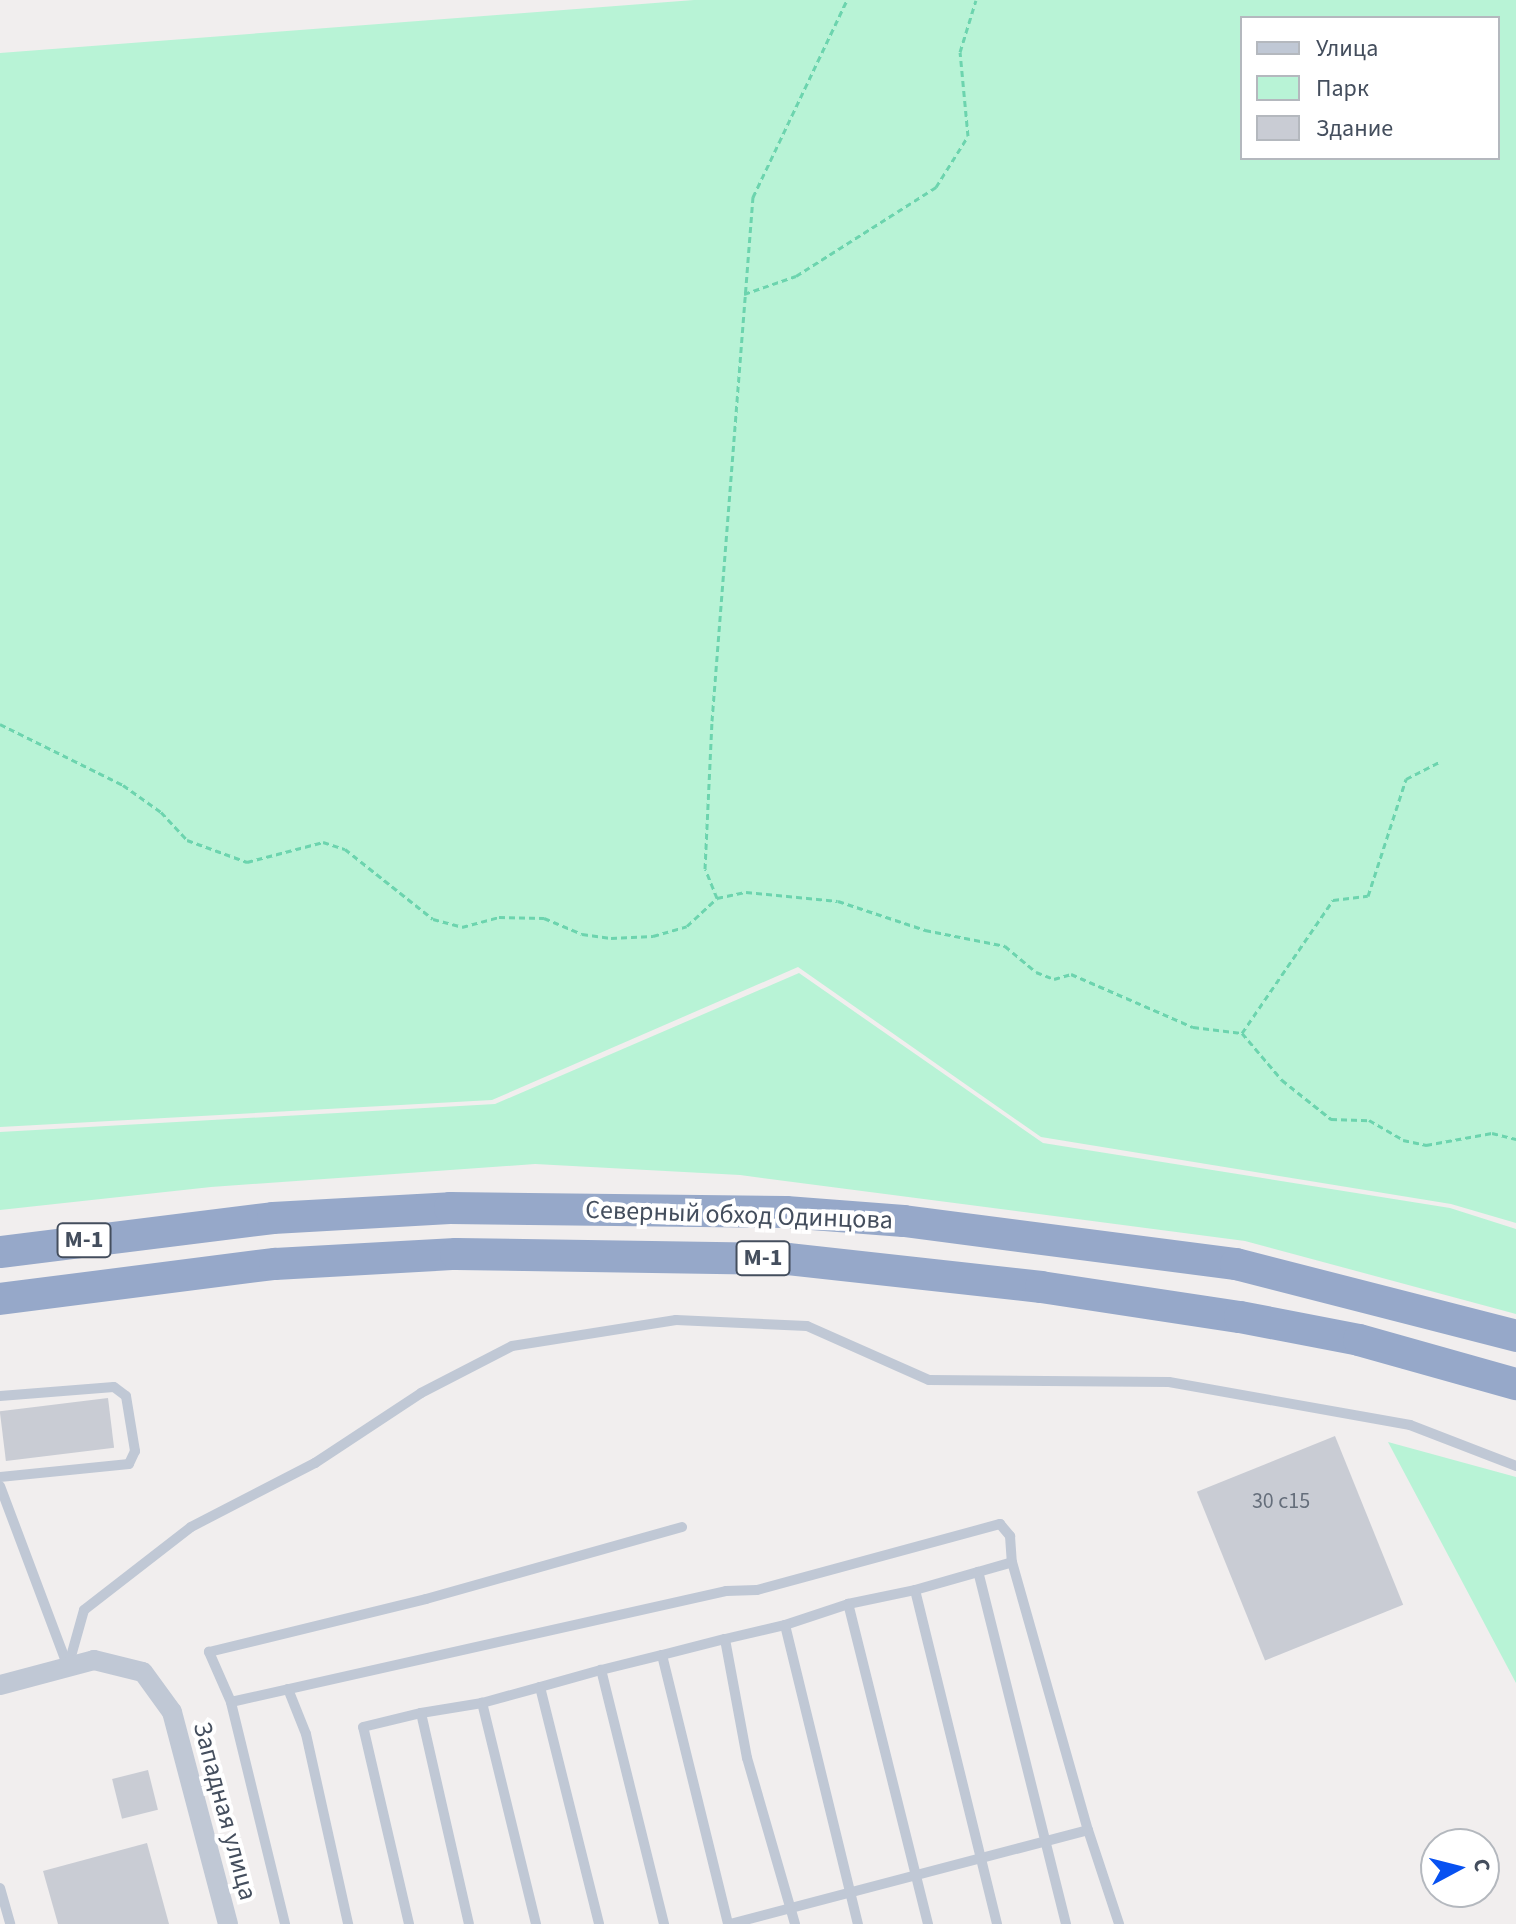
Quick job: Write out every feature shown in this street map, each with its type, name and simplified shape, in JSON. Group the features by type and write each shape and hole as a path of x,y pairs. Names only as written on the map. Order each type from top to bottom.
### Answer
{"highway":[{"name":"Северный обход Одинцова","path":"0,1252 273,1218 450,1208 786,1212 1236,1264 1516,1336"},
{"name":"Северный обход Одинцова","path":"0,1299 275,1264 456,1254 788,1259 1041,1287 1240,1317 1359,1340 1516,1384"}],"street":[{"name":"Западная улица","path":"68,1667 94,1660 143,1672 172,1712 228,1924"},
{"path":"0,1685 68,1667"}],"lane":[{"path":"68,1667 84,1610 191,1527 315,1463 421,1393 512,1346 676,1320 807,1326 929,1380 1169,1382 1410,1425 1516,1466"},
{"path":"0,1396 114,1387 126,1396 135,1451 129,1464 0,1477"},
{"path":"0,1486 68,1667"},
{"path":"231,1702 726,1591 757,1590 1000,1524 1010,1536 1012,1562 1088,1830 1119,1924"},
{"path":"285,1924 231,1702 209,1652 426,1599 682,1527"},
{"path":"409,1924 363,1727 482,1703 785,1625 848,1604 915,1590 1012,1562"},
{"path":"978,1572 1066,1924"},
{"path":"915,1590 997,1924"},
{"path":"848,1604 928,1924"},
{"path":"785,1625 858,1924"},
{"path":"725,1639 747,1758 795,1924"},
{"path":"662,1655 729,1924 1088,1830"},
{"path":"601,1670 664,1924"},
{"path":"540,1687 599,1924"},
{"path":"288,1689 306,1734 348,1924"},
{"path":"482,1703 536,1924"},
{"path":"421,1713 469,1924"},
{"path":"0,1888 10,1924"}],"path":[{"path":"717,898 705,869 712,721 753,197 847,0"},
{"path":"744,294 796,276 936,187 968,136 960,52 976,0"},
{"path":"0,724 123,785 161,812 187,840 247,862 323,842 345,849 433,919 462,927 499,917 544,918 582,934 653,936 687,926 717,898 746,892 838,901 925,930 1005,946 1036,972 1054,979 1071,974 1193,1027 1242,1033 1282,1080 1331,1119 1369,1120 1403,1140 1426,1145 1492,1133 1516,1139"},
{"path":"1242,1033 1333,900 1368,896 1406,779 1439,762"}],"green space":[{"path":"694,0 1516,0 1516,1223 1451,1204 1041,1137 798,967 492,1100 0,1127 0,53"},
{"path":"799,973 1043,1143 1450,1208 1516,1229 1516,1314 1245,1241 740,1175 535,1164 211,1187 0,1210 0,1132 495,1104"},
{"path":"1388,1442 1516,1477 1516,1683"}],"building":[{"path":"108,1398 114,1448 6,1461 0,1411"},
{"path":"1335,1436 1403,1605 1265,1661 1197,1492"},
{"path":"148,1770 158,1810 122,1819 112,1779"},
{"path":"147,1843 169,1924 58,1924 43,1871"}]}
